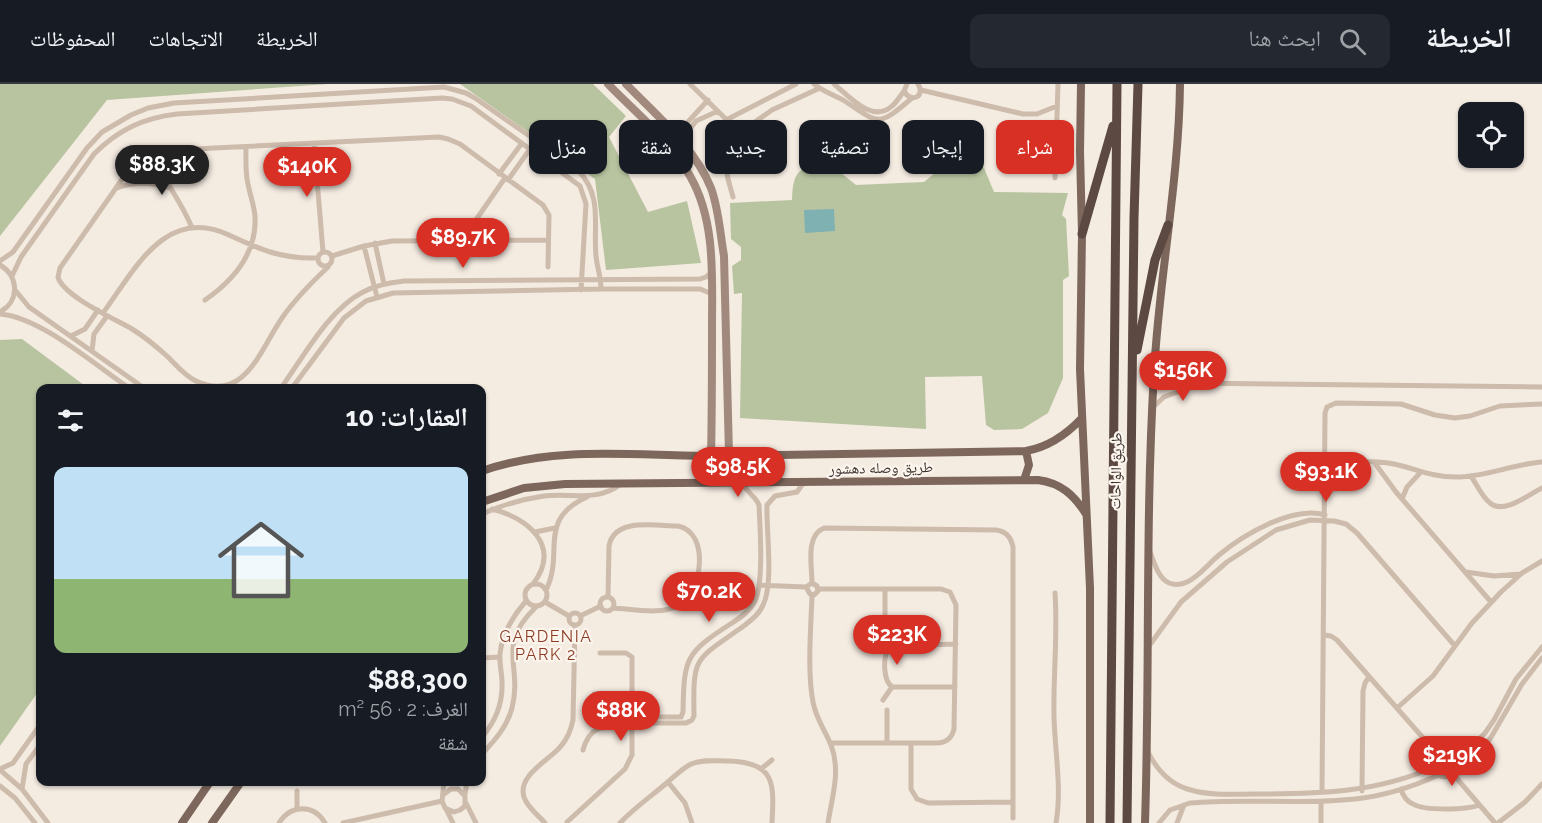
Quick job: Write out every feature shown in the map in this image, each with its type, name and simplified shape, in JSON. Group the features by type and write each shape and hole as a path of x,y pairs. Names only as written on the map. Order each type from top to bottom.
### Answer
{"highway":[{"name":"طريق الواحات","path":"1110,823 1117,84"},
{"name":"طريق الواحات","path":"1126,823 1138,84"},
{"path":"1082,234 1117,112"},
{"path":"1132,373 1155,260 1168,225"}],"main road":[{"path":"1081,84 1080,324 1090,588 1090,823"},
{"path":"1145,823 1147,545 1152,408 1180,84"},
{"name":"طريق وصله دهشور","path":"486,470 514,461 541,457 1026,452 1054,442 1069,432 1082,418"},
{"path":"1024,480 1029,465 1026,452"},
{"name":"طريق وصله دهشور","path":"486,500 504,493 542,485 1024,480 1048,481 1061,486 1073,495 1087,517"},
{"path":"182,823 207,786"},
{"path":"212,823 238,786"}],"street":[{"path":"608,84 643,120"},
{"path":"626,84 661,120"},
{"path":"690,84 726,120 796,84"},
{"path":"758,120 772,110 829,84"},
{"path":"834,84 862,107 874,112 891,107 906,86"},
{"path":"1055,178 1058,84"},
{"path":"906,86 907,96 912,99"},
{"path":"819,87 866,117 873,119 889,116 917,97 919,86 1023,114 1037,114 1058,106"},
{"path":"138,384 29,307 15,290 12,276 0,263 13,252 87,148 102,132 148,108 174,103 444,87 455,89 476,98 585,177 596,204 596,254 601,289"},
{"path":"12,276 21,257 94,154 118,133 146,120 177,114 442,98 471,106 529,147"},
{"path":"692,120 708,100"},
{"path":"693,124 718,111"},
{"path":"209,384 195,380 147,339 62,285 58,274 116,188 132,169 154,156 180,150 443,138 460,144 546,208 549,215 548,267"},
{"path":"71,336 85,329 103,313 153,246 171,233 192,228 217,230 251,246 280,256 317,258 323,252 314,143"},
{"path":"499,174 522,143"},
{"path":"205,300 233,277 251,246 255,216 246,173 246,147"},
{"path":"462,240 529,149"},
{"path":"154,156 170,188 182,204 192,228"},
{"path":"693,160 707,181 719,216 724,256 729,456"},
{"path":"566,174 573,179 584,194 586,204 581,290"},
{"path":"688,174 702,206 710,240 712,272 711,456"},
{"path":"727,174 733,197"},
{"path":"116,188 139,183 155,183 170,188"},
{"path":"332,256 375,243 401,241 549,240"},
{"path":"375,243 384,284"},
{"path":"364,246 377,297"},
{"path":"323,252 332,256"},
{"path":"228,384 240,379 254,366 282,318 328,267 332,256"},
{"path":"317,258 320,265 328,267"},
{"path":"284,384 338,311 355,297 384,284 404,281 700,279 712,272"},
{"path":"295,384 354,308 377,297 393,293 700,289 712,294"},
{"path":"0,313 10,305 15,290"},
{"path":"0,313 19,317 41,327 123,384"},
{"path":"92,351 94,334 103,313"},
{"path":"1154,370 1165,378 1188,383 1542,387"},
{"path":"712,375 727,375"},
{"path":"1152,408 1164,398 1186,389 1188,383"},
{"path":"1323,792 1325,413 1327,407 1332,403 1401,404 1435,415 1455,418 1470,416 1500,406 1542,404"},
{"path":"1325,462 1374,462 1447,477 1471,476 1542,462"},
{"path":"1374,462 1402,499 1491,602"},
{"path":"1402,499 1411,482 1420,473"},
{"path":"1471,476 1488,502 1500,507 1542,488"},
{"path":"583,750 587,737 596,729 632,722 678,718 682,715 684,674 689,658 699,645 748,611 754,604 759,585 759,505 743,482"},
{"path":"655,720 686,723 692,720 694,716 694,674 700,660 711,648 754,618 764,603 768,586 767,505 775,496 797,492 804,482"},
{"path":"486,512 519,501 546,496 588,496 607,493 623,483"},
{"path":"546,590 554,566 555,528 571,507 588,496"},
{"path":"759,505 767,505"},
{"path":"492,509 516,517 535,532 542,546 542,570 534,584 525,592 526,600 530,605 536,607"},
{"path":"1147,545 1161,577 1169,583 1182,584 1191,580 1236,542 1273,523 1309,513 1346,524 1357,533 1455,646"},
{"path":"1147,650 1181,602 1227,562 1276,530 1324,518"},
{"path":"1273,523 1276,530"},
{"path":"601,606 607,611 613,608 661,610 669,609 684,601 694,589 699,574 698,544 693,534 678,526 629,526 618,530 613,534 609,546 608,597"},
{"path":"535,532 555,528"},
{"path":"812,583 812,541 814,534 824,528 996,530 1010,537 1013,547 1013,818"},
{"path":"1397,708 1433,676 1491,602 1522,573 1542,561"},
{"path":"1466,572 1494,576 1522,573"},
{"path":"759,585 806,587 812,583"},
{"path":"812,583 816,584 818,589"},
{"path":"486,750 500,735 510,716 514,695 512,646 521,624 536,607 545,602 548,596 541,585 534,584"},
{"path":"806,587 807,592 812,595"},
{"path":"818,589 939,589 951,592 956,605 954,729 950,738 941,743 830,743"},
{"path":"812,595 818,589"},
{"path":"885,589 885,631"},
{"path":"1054,593 1056,644 1054,716 1059,794 1056,823"},
{"path":"812,595 812,700 819,723 835,757 836,788 828,823"},
{"path":"580,616 601,606 603,599 608,597"},
{"path":"608,597 613,600 613,608"},
{"path":"486,731 499,708 502,684 500,657 504,638 511,621 526,600"},
{"path":"545,602 569,616"},
{"path":"569,616 576,613 580,616"},
{"path":"569,616 569,621 575,625"},
{"path":"545,823 525,800 523,788 528,777 563,744 571,729 575,625 579,623 580,616"},
{"path":"730,624 735,632"},
{"path":"1324,635 1337,640 1439,756"},
{"path":"892,687 886,678 885,654 891,646 956,644"},
{"path":"1453,757 1475,743 1485,733 1516,679 1542,647"},
{"path":"567,822 628,765 632,755 632,657 626,653 600,653"},
{"path":"486,658 500,657"},
{"path":"1456,764 1469,757 1490,739 1522,684 1542,658"},
{"path":"1362,798 1363,691 1369,677"},
{"path":"892,687 955,687"},
{"path":"883,700 892,687"},
{"path":"594,694 633,695"},
{"path":"887,710 887,743"},
{"path":"36,731 13,763 0,769 22,789 48,823"},
{"path":"911,743 911,789 916,799 928,802 1013,802"},
{"path":"1146,747 1159,772 1189,790 1206,793 1302,794 1362,789 1392,783 1434,767"},
{"path":"22,789 27,764 36,751"},
{"path":"1159,823 1170,810 1205,802 1321,802 1362,798 1401,789 1439,775 1448,777 1453,774 1456,764 1453,757 1445,754 1439,756 1435,761 1434,767 1439,775"},
{"path":"761,769 772,760"},
{"path":"620,823 687,766 699,762 743,761 761,769 769,777 774,791 772,823"},
{"path":"1453,774 1496,823 1516,810 1542,784"},
{"path":"668,782 685,802 692,823"},
{"path":"9,793 16,783"},
{"path":"0,786 35,823"},
{"path":"444,786 444,802 453,823"},
{"path":"444,802 451,812 457,812 463,808 467,786"},
{"path":"444,802 448,790 454,788 461,790 476,823"},
{"path":"1401,789 1405,798 1417,807 1466,809 1479,805"},
{"path":"297,791 297,809"},
{"path":"1257,801 1258,794"},
{"path":"1302,794 1302,802"},
{"path":"343,823 444,802"},
{"path":"1321,802 1321,823"},
{"path":"1177,823 1184,805"},
{"path":"279,823 285,815 303,808 316,812 325,823"}],"green space":[{"path":"0,84 328,84 107,100 0,236"},
{"path":"460,84 593,84 626,116 623,120 619,120 619,125 609,137 619,156 619,174 628,174 648,212 687,201 701,263 606,270 595,179 588,174 607,174 607,120 529,120 529,133"},
{"path":"984,168 994,192 1068,193 1062,215 1066,219 1069,276 1063,280 1063,378 1048,413 1022,429 994,430 986,425 982,376 925,377 926,429 740,418 742,293 734,294 732,266 741,260 741,247 731,239 730,203 792,200 794,181 799,172 842,174 856,185 924,182 934,174 984,174"},
{"path":"22,339 83,384 36,384 36,695 0,746 0,340"}],"water":[{"path":"834,209 835,231 805,233 804,210"}],"district":[{"name":"GARDENIA PARK 2","path":"546,645"}]}
